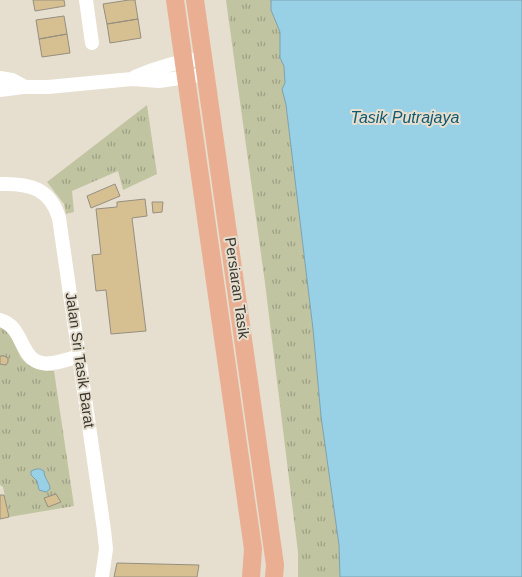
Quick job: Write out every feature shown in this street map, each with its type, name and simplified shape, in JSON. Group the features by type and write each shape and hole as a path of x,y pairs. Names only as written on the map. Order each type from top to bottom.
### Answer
{"main road":[{"name":"Persiaran Tasik","path":"175,0 253,549 252,577"},
{"name":"Persiaran Tasik","path":"195,0 206,66 275,565 274,577"}],"street":[{"path":"86,0 92,43"},
{"path":"0,90 24,86 48,87 132,79 159,81 184,69 206,66"},
{"path":"0,78 12,80 24,86"},
{"name":"Jalan Sri Tasik Barat","path":"0,184 27,186 38,189 47,195 53,203 61,227 104,530 106,550 102,577"},
{"path":"0,320 10,324 16,330 30,358 36,362 52,364 79,356"}],"green space":[{"path":"226,0 271,0 271,10 280,32 280,58 284,66 285,83 283,89 313,329 321,416 339,545 340,577 298,577 298,552 265,283"},
{"path":"147,105 157,174 123,190 118,171 72,191 74,212 66,214 64,204 47,182"},
{"path":"0,325 11,336 21,358 27,364 45,371 54,371 74,506 9,517 3,487 0,485"}],"water":[{"name":"Tasik Putrajaya","path":"271,0 522,0 522,577 340,577 339,545 321,416 313,329 286,105 282,89 285,83 284,66 280,58 280,32 271,10"},
{"path":"36,469 44,471 50,489 46,492 39,490 37,481 31,475 31,471"}],"building":[{"path":"33,0 64,0 65,6 35,11"},
{"path":"135,0 138,19 107,24 103,4"},
{"path":"64,16 67,34 39,39 36,20"},
{"path":"138,19 141,38 110,43 107,24"},
{"path":"67,34 70,53 42,57 39,39"},
{"path":"115,184 120,196 91,208 87,196"},
{"path":"145,199 147,216 132,218 146,331 111,334 106,290 96,291 92,255 101,254 96,209 117,207 117,202"},
{"path":"152,202 163,202 162,212 153,213"},
{"path":"0,356 8,358 6,365 0,364"},
{"path":"56,494 61,502 48,507 44,498"},
{"path":"0,495 4,495 9,517 0,519"},
{"path":"117,563 199,565 197,577 114,577"}]}
